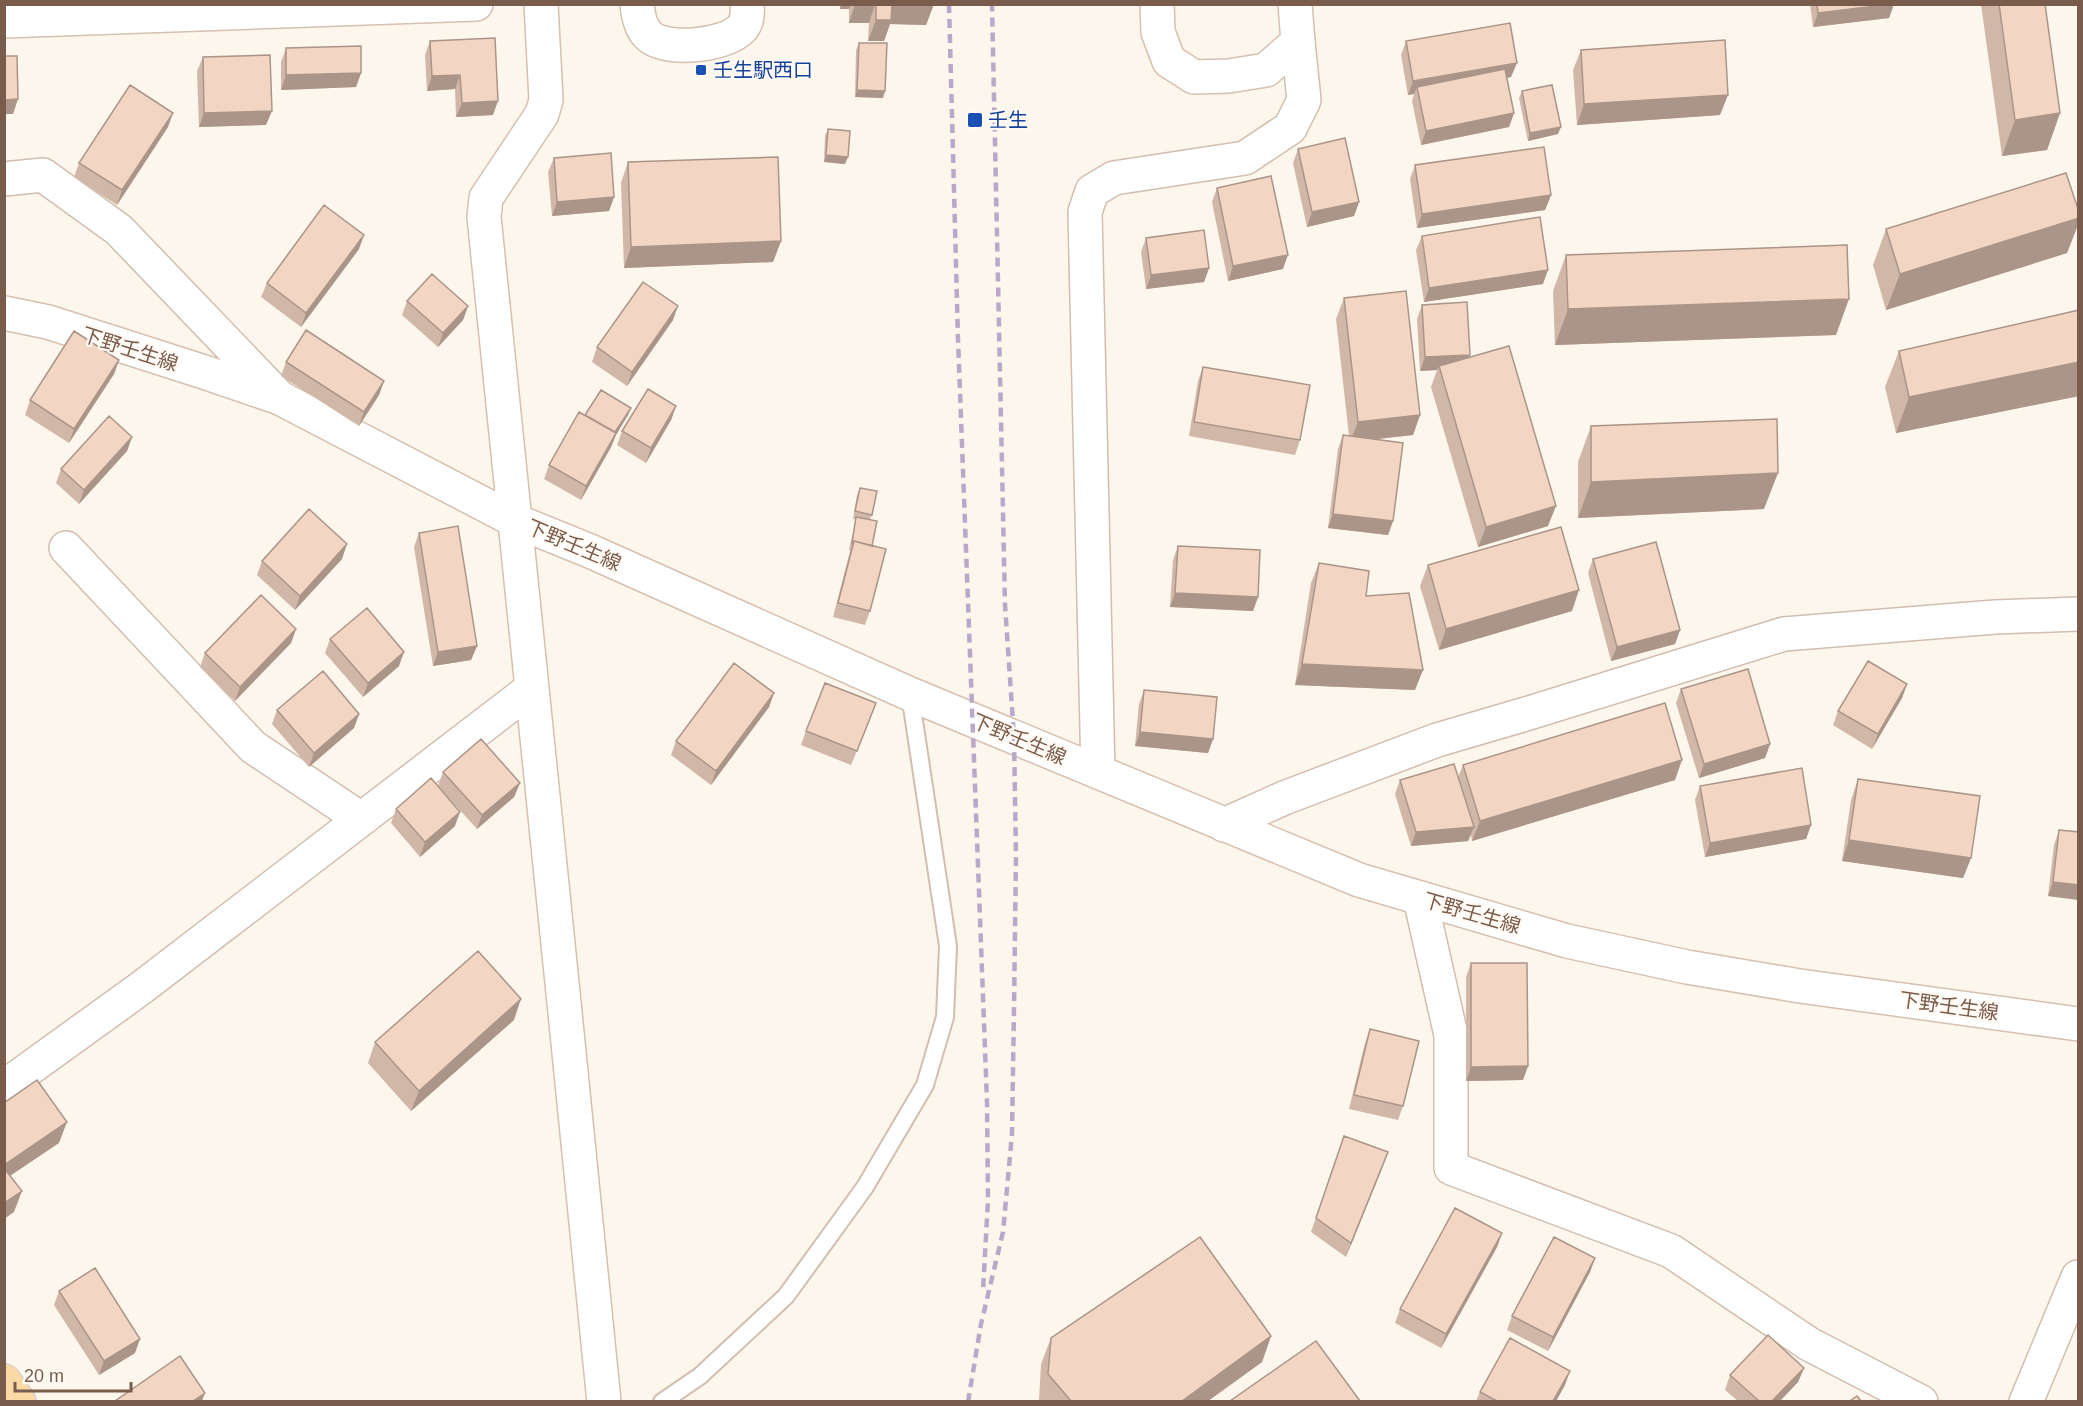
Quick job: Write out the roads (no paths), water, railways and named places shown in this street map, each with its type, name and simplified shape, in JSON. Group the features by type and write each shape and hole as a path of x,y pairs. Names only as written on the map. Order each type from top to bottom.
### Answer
{"main road":[{"path":"4,1381 19,1401"}],"street":[{"path":"4,21 476,4"},
{"path":"541,4 546,100 542,114 486,198 484,217 604,1401"},
{"path":"637,4 641,25 648,35 667,45 710,43 740,31 745,22 747,4"},
{"path":"1157,4 1158,32 1169,61 1194,77 1228,76 1266,70 1298,42"},
{"path":"1098,772 1084,212 1092,190 1114,178 1245,158 1290,128 1304,100 1295,4"},
{"path":"4,179 43,175 119,230 280,398"},
{"name":"下野壬生線","path":"4,313 48,322 280,398 516,521 590,551 910,694 1359,880 1567,941 1687,967 1800,986 2079,1024"},
{"path":"66,548 253,747 361,819"},
{"path":"1224,825 1284,798 1437,740 1784,634 1995,617 2079,614"},
{"path":"4,1087 141,988 531,689"},
{"path":"1419,898 1451,1035 1451,1168 1671,1251 1809,1344 1921,1401"},
{"path":"2026,1401 2079,1277"}],"lane":[{"path":"662,1401 700,1376 786,1296 865,1187 925,1085 945,1017 948,946 910,694"}],"railway":[{"path":"949,4 958,339 987,1102 988,1200 983,1291"},
{"path":"968,1402 981,1324 1003,1232 1012,1134 1016,856 1014,737 1005,605 992,4"}],"place":[{"name":"壬生駅西口","path":"701,70"},
{"name":"壬生","path":"975,120"}]}
